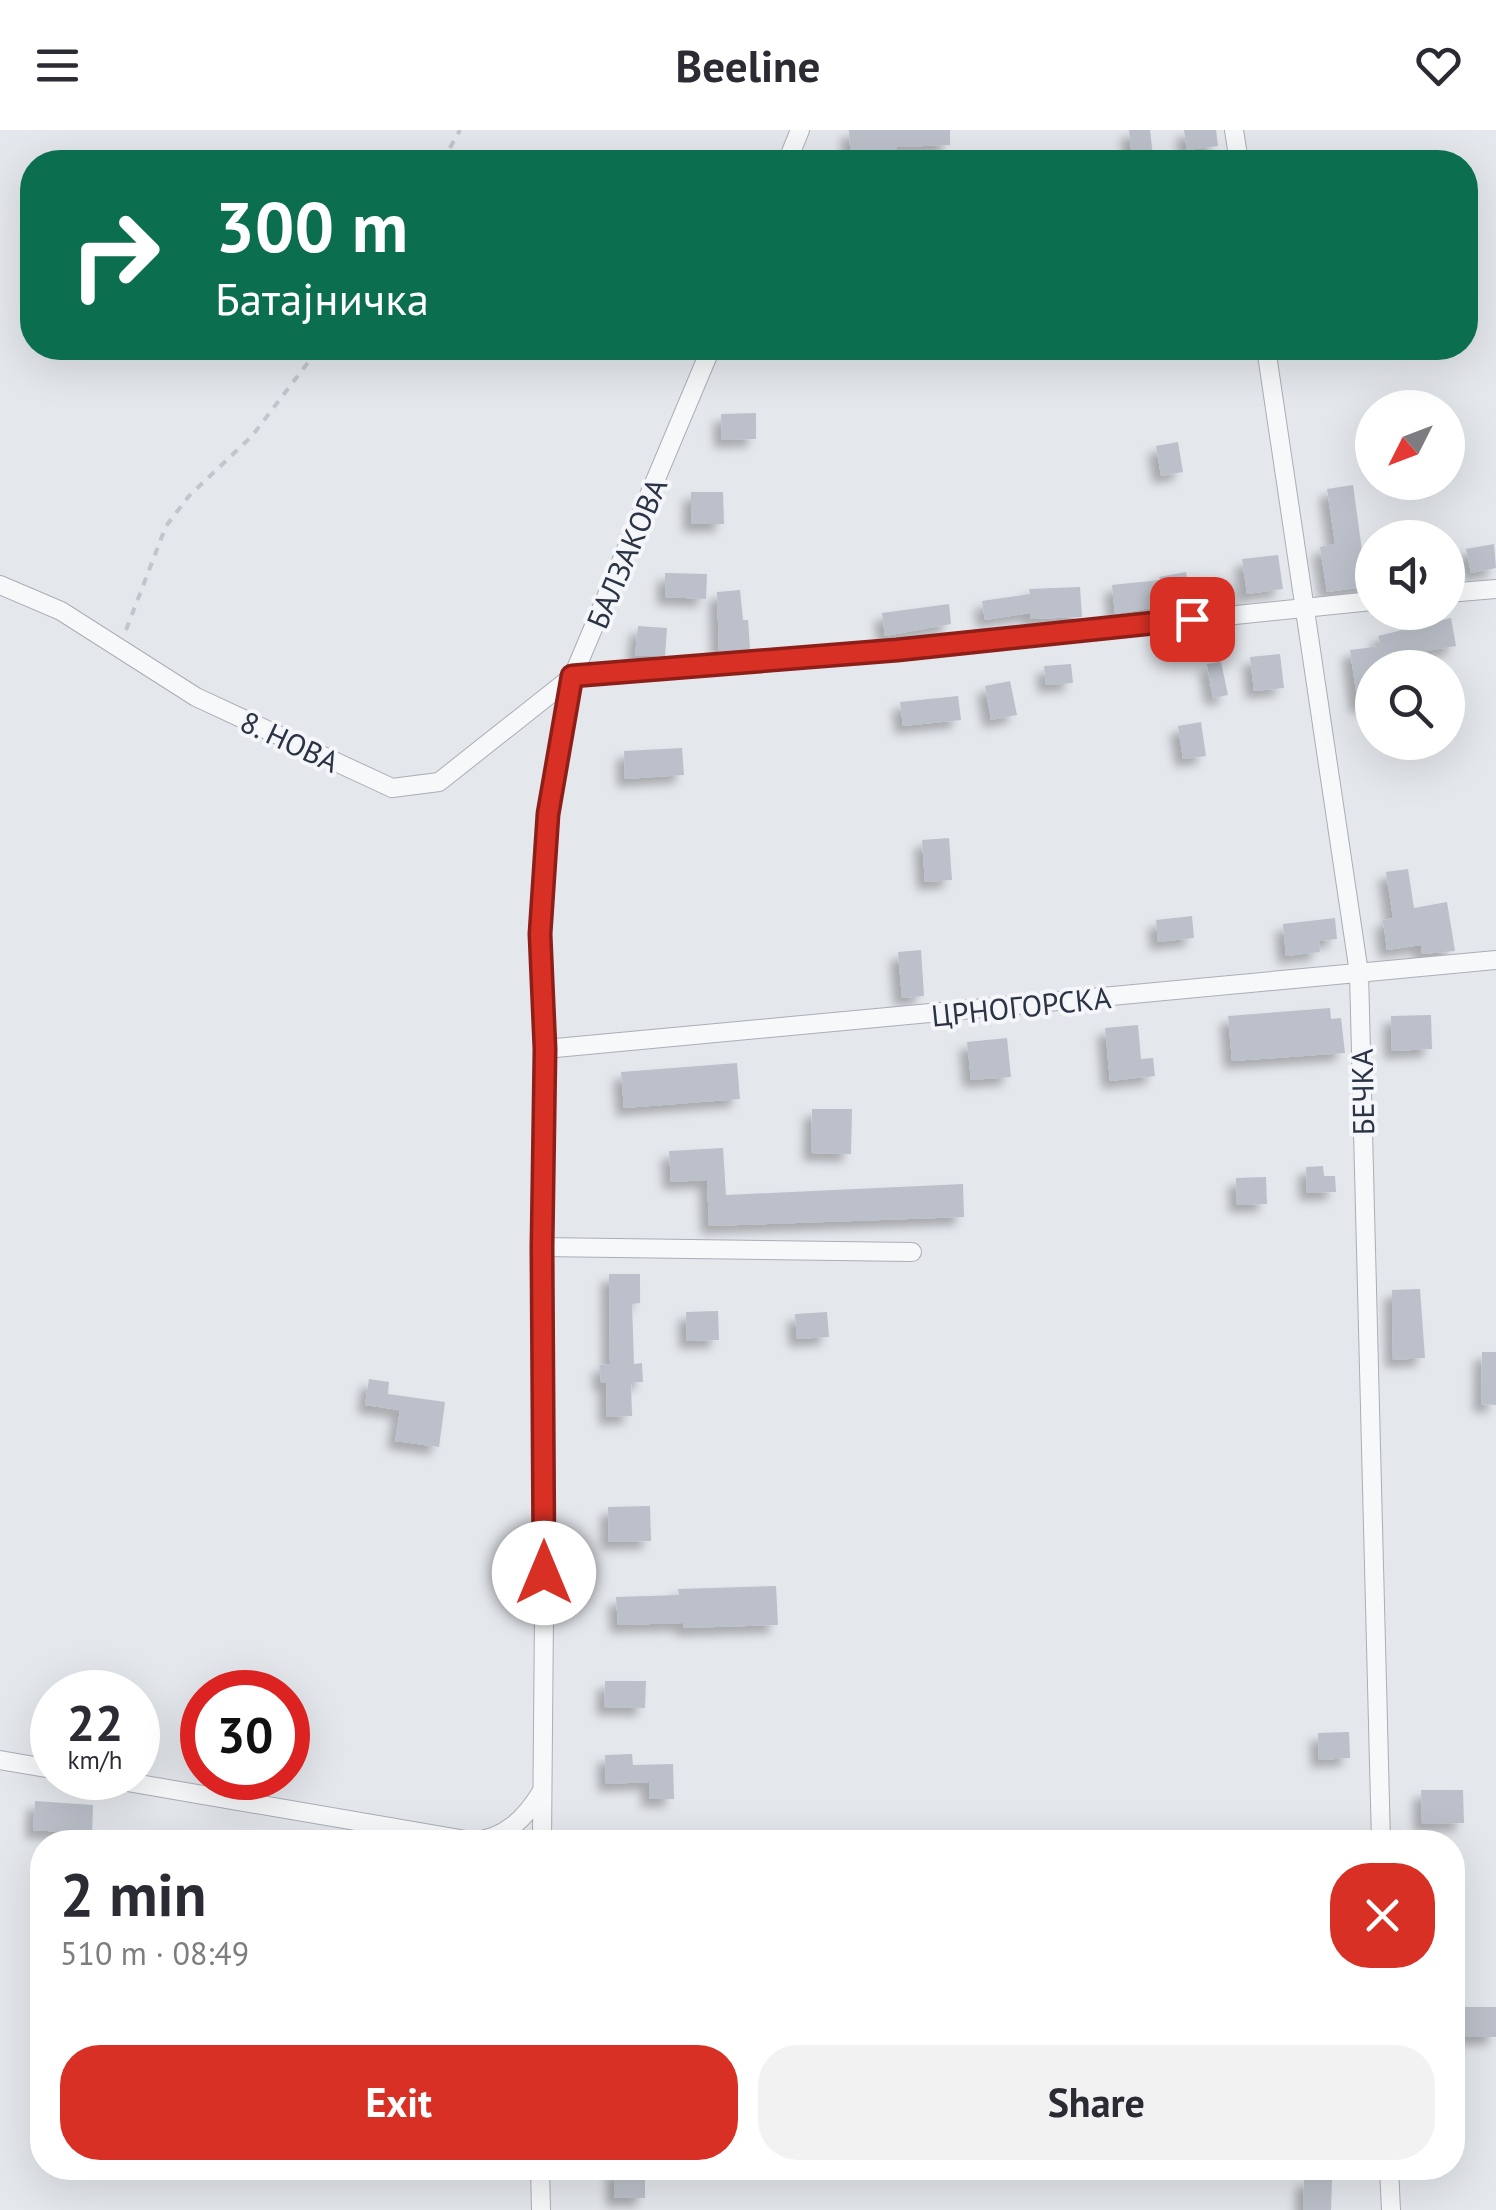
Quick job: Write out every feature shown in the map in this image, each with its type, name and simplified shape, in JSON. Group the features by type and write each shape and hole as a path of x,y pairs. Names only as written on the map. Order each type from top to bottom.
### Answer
{"street":[{"name":"БАЛЗАКОВА","path":"542,1830 545,1049 540,934 548,814 572,676 706,360"},
{"name":"БЕЧКА","path":"1268,360 1359,973 1381,1830"},
{"name":"8. НОВА","path":"0,585 61,611 196,697 392,788 439,782 572,676"},
{"path":"1465,592 1496,589"},
{"path":"572,676 897,650 1355,603"},
{"name":"ЦРНОГОРСКА","path":"545,1049 1496,960"},
{"path":"542,1247 912,1252"},
{"path":"0,1760 30,1765"},
{"path":"160,1788 404,1830"},
{"path":"505,1830 516,1824 543,1789"},
{"path":"540,2180 540,2210"},
{"path":"1390,2180 1390,2210"}],"path":[{"path":"119,648 166,526 189,496 252,436 310,360"}],"building":[{"path":"849,130 950,130 950,145 850,150"},
{"path":"1129,130 1150,130 1152,150 1131,150"},
{"path":"1184,130 1216,130 1218,146 1187,150"},
{"path":"756,413 756,439 722,440 721,414"},
{"path":"1178,442 1183,472 1161,476 1156,446"},
{"path":"1353,485 1358,520 1355,588 1327,592 1320,547 1335,544 1327,489"},
{"path":"691,492 723,492 724,524 691,524"},
{"path":"1494,544 1496,568 1471,573 1466,549"},
{"path":"1278,555 1283,589 1247,594 1242,559"},
{"path":"1186,572 1191,601 1115,614 1112,585 1160,580 1159,577"},
{"path":"665,573 707,574 706,599 665,597"},
{"path":"1080,587 1082,617 1031,619 1030,613 985,620 982,601 1030,594 1029,589"},
{"path":"740,590 750,649 719,652 717,592"},
{"path":"949,604 951,624 885,636 882,613"},
{"path":"638,626 667,628 665,656 635,656"},
{"path":"1402,630 1453,630 1456,646 1433,650 1355,650 1355,684 1350,650 1381,646 1378,636"},
{"path":"1280,654 1284,688 1254,691 1250,657"},
{"path":"1221,662 1228,695 1213,698 1207,664"},
{"path":"1071,664 1073,683 1046,685 1044,666"},
{"path":"1010,681 1017,715 991,720 985,686"},
{"path":"958,696 961,720 903,726 900,702"},
{"path":"1201,722 1206,756 1183,759 1178,726"},
{"path":"682,748 684,775 625,779 624,751"},
{"path":"949,838 952,880 925,882 922,840"},
{"path":"1408,869 1414,908 1447,902 1455,951 1422,954 1421,945 1387,950 1383,920 1393,918 1386,872"},
{"path":"1192,916 1194,938 1158,942 1156,920"},
{"path":"1335,918 1337,939 1319,941 1320,952 1286,956 1283,924"},
{"path":"921,950 924,996 902,998 898,952"},
{"path":"1330,1008 1331,1019 1341,1018 1345,1053 1232,1061 1228,1016"},
{"path":"1431,1015 1432,1049 1392,1051 1391,1016"},
{"path":"1138,1025 1141,1059 1153,1058 1155,1076 1110,1081 1105,1028"},
{"path":"1007,1038 1011,1077 971,1080 967,1042"},
{"path":"737,1063 740,1099 624,1108 621,1072"},
{"path":"812,1109 852,1109 851,1154 811,1153"},
{"path":"723,1148 726,1195 963,1184 964,1217 709,1226 707,1180 671,1182 669,1151"},
{"path":"1323,1166 1324,1176 1335,1176 1336,1192 1307,1193 1306,1167"},
{"path":"1266,1177 1267,1204 1237,1205 1236,1178"},
{"path":"609,1274 640,1274 640,1303 632,1304 634,1364 642,1363 643,1382 631,1382 632,1416 607,1417 606,1383 601,1383 600,1365 610,1364"},
{"path":"1420,1289 1425,1358 1393,1360 1392,1290"},
{"path":"718,1311 719,1340 687,1341 686,1312"},
{"path":"827,1312 829,1337 797,1339 795,1314"},
{"path":"1482,1352 1496,1352 1496,1405 1481,1404"},
{"path":"369,1379 389,1382 388,1394 445,1402 439,1447 395,1441 400,1410 365,1405"},
{"path":"650,1506 651,1541 609,1542 608,1507"},
{"path":"776,1586 778,1625 618,1625 616,1597 679,1595 678,1589"},
{"path":"605,1681 646,1681 645,1708 604,1707"},
{"path":"1349,1732 1350,1758 1319,1760 1318,1733"},
{"path":"632,1754 633,1765 673,1764 674,1799 649,1799 649,1782 606,1784 605,1755"},
{"path":"1421,1790 1463,1790 1464,1823 1422,1824"},
{"path":"35,1801 93,1805 92,1830 33,1830"},
{"path":"1465,2007 1496,2007 1496,2037 1465,2037"},
{"path":"614,2180 645,2180 645,2198 614,2198"},
{"path":"1304,2180 1332,2180 1331,2210 1303,2210"}],"route":[{"path":"544,1573 545,1049 540,934 548,814 572,676 897,650 1192,619"}]}
